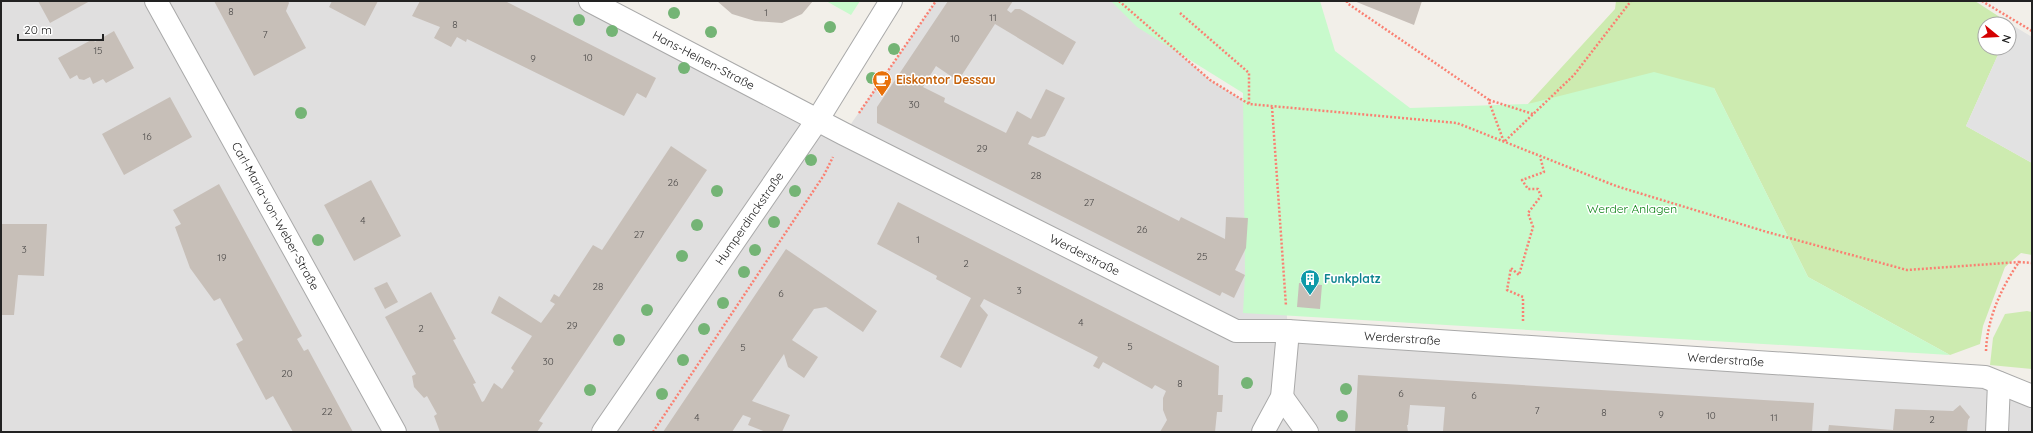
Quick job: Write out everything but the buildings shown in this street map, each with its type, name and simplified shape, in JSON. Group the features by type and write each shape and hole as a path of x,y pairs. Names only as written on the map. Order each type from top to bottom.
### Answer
{"street":[{"name":"Carl-Maria-von-Weber-Straße","path":"156,1 395,432"},
{"name":"Hans-Heinen-Straße","path":"590,1 818,119"},
{"name":"Humperdinckstraße","path":"603,432 818,119 891,1"},
{"name":"Werderstraße","path":"818,119 844,134 1236,331 1288,331 1992,380 2032,396"},
{"path":"1263,432 1282,397 1288,331"},
{"path":"1992,380 1997,432"},
{"path":"1282,397 1307,432"}],"path":[{"path":"653,432 824,175 844,134 936,1"},
{"path":"1119,1 1210,80 1249,104 1457,123 1616,186 1767,232 1907,270 2019,262 2032,263"},
{"path":"1348,1 1347,4 1488,99 1534,114"},
{"path":"1504,142 1574,75 1631,1"},
{"path":"1982,1 2032,30"},
{"path":"1180,14 1248,73 1249,104"},
{"path":"1488,99 1504,142"},
{"path":"1272,107 1288,331"},
{"path":"1522,347 1523,297 1507,290 1511,268 1519,275 1533,227 1528,213 1541,196 1538,189 1528,189 1522,180 1544,172 1540,156"},
{"path":"1992,380 1987,333 2004,284 2019,262"}],"shaded area":[{"path":"1,1 590,1 844,134 936,1 1119,1 1210,80 1249,104 1272,107 1288,331 1985,377 2032,396 2032,432 1,432"},
{"path":"2017,28 2032,37 2032,163 1966,126 1997,56 2017,56"}],"green space":[{"path":"826,1 860,1 851,15"},
{"name":"Werder Anlagen","path":"1111,1 1320,1 1335,51 1410,108 1528,104 1654,72 1714,88 1808,277 1950,355 1243,313 1245,275 1243,93 1137,27"},
{"path":"1616,1 1975,1 1998,16 1977,16 1977,56 1997,56 1966,126 2032,163 2032,255 2021,253 2005,267 1983,326 1980,344 1950,355 1808,277 1714,88 1528,104 1615,9"},
{"path":"2027,311 2032,312 2032,369 1990,365 1993,338 2005,314"}],"place":[{"name":"Eiskontor Dessau","path":"882,97"},
{"name":"Funkplatz","path":"1310,296"}]}
